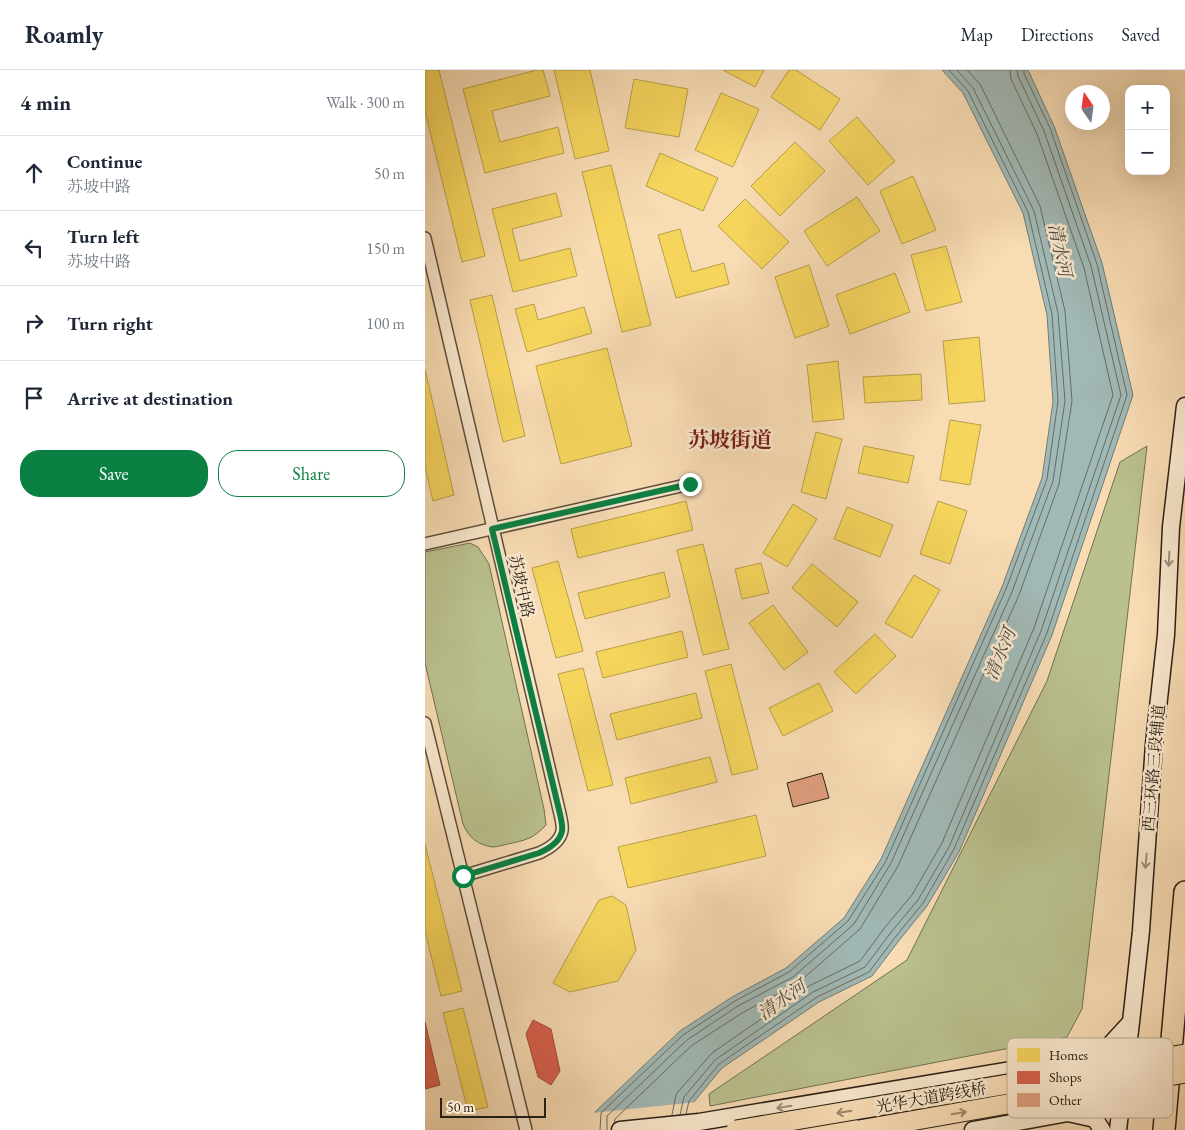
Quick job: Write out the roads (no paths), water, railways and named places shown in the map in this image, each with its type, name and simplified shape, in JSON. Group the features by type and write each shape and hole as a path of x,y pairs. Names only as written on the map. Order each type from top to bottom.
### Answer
{"highway":[{"path":"1172,1038 1185,892"}],"main road":[{"name":"西三环路三段辅道","path":"1129,1038 1141,931 1154,744 1165,635 1171,527 1185,406"},
{"path":"1116,1038 1131,1022"},
{"path":"620,1130 699,1122 1007,1071"},
{"name":"光华大道跨线桥","path":"736,1130 1007,1084"},
{"name":"光华大道跨线桥","path":"859,1130 1007,1104"},
{"path":"973,1130 1044,1118"},
{"path":"1090,1118 1095,1119 1102,1130"}],"street":[{"name":"苏坡中路","path":"425,238 563,830 560,837 550,848 463,876"},
{"path":"425,544 690,484"},
{"path":"425,723 526,1130"}],"water":[{"name":"清水河","path":"942,70 1028,70 1054,126 1102,263 1133,395 1052,635 959,852 927,906 872,976 819,1002 722,1068 693,1103 596,1130 595,1112 680,1031 732,997 786,968 844,918 881,859 1002,587 1042,478 1053,402 1047,315 1023,213 963,93"}],"district":[{"name":"苏坡街道","path":"730,440"}]}
